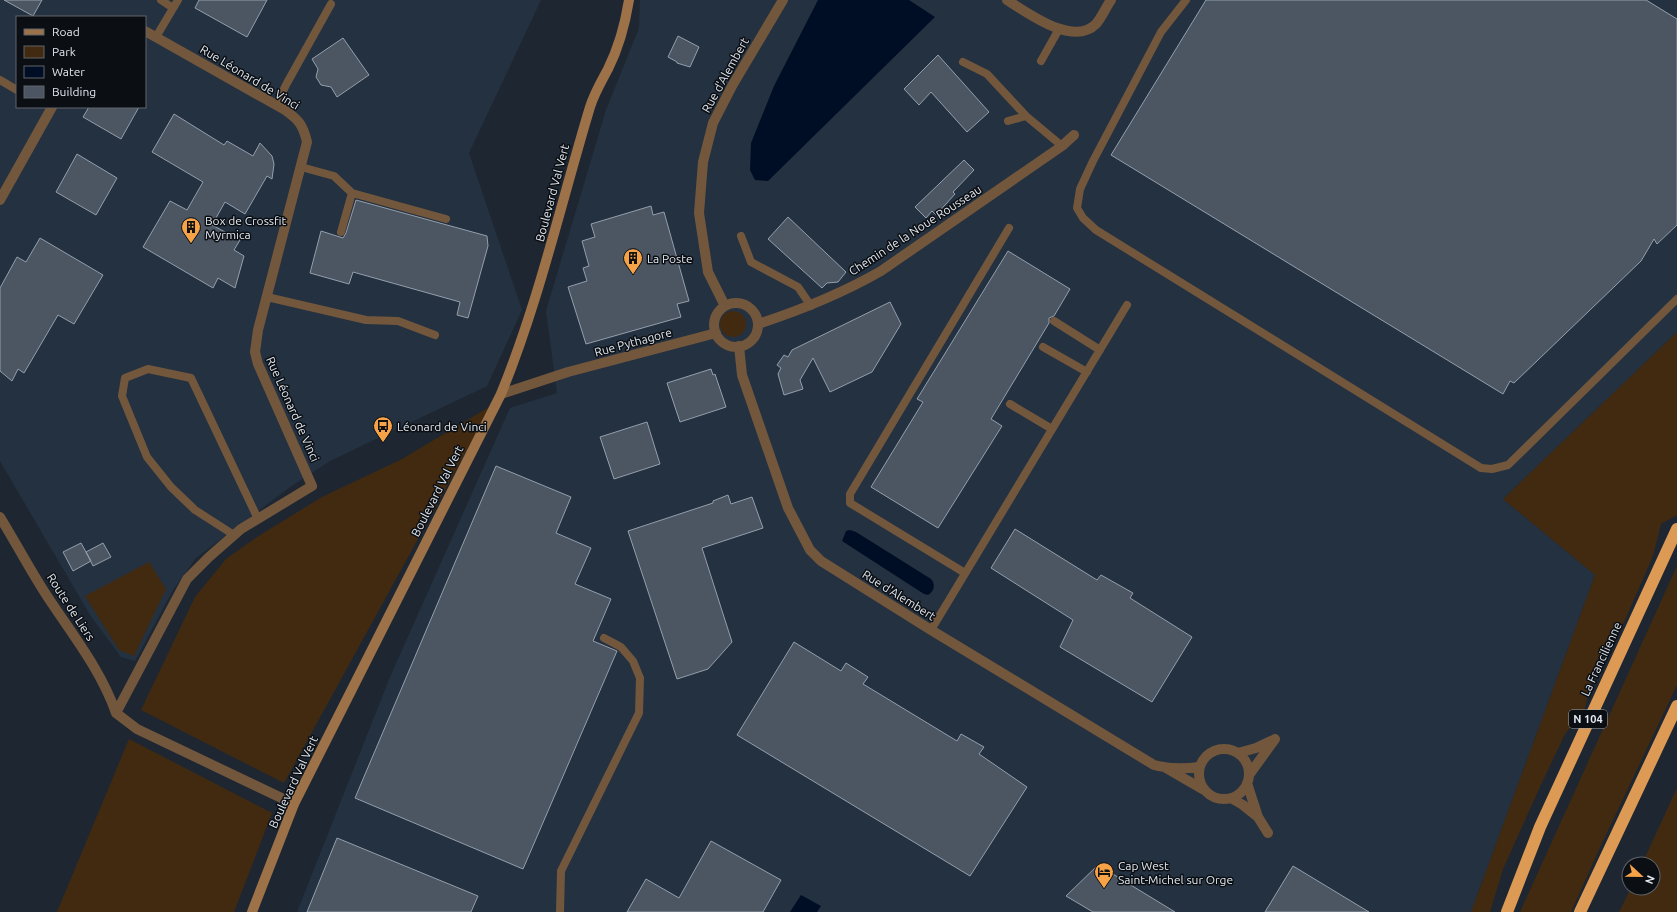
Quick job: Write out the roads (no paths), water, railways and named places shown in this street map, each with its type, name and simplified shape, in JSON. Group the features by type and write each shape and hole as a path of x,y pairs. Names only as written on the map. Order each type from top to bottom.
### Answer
{"highway":[{"name":"La Francilienne","path":"1507,912 1546,813 1677,529"},
{"path":"1580,912 1677,706"}],"street":[{"name":"Boulevard Val Vert","path":"252,912 294,804 501,394 516,358 547,261 590,106 596,90 619,45 626,22 629,0"},
{"name":"Rue d'Alembert","path":"725,306 708,272 700,221 699,213 703,162 713,123 732,86 783,0"},
{"path":"1007,0 1046,23 1072,33 1089,28 1096,24 1111,0"},
{"name":"Rue Léonard de Vinci","path":"146,32 285,110 297,119 304,129 308,142 258,330 255,352 262,375 312,486 258,519"},
{"path":"0,200 49,108"},
{"name":"Chemin de la Noue Rousseau","path":"758,324 811,306 853,287 880,271 1062,146 1074,135"},
{"path":"732,303 746,305 756,314 758,324 756,335 752,340 739,346 726,344 720,339 716,333 715,321 717,315 725,306 732,303"},
{"name":"Rue Pythagore","path":"501,394 557,376 716,333"},
{"name":"Rue d'Alembert","path":"739,346 742,375 785,501 810,550 821,561 931,630 1154,765 1186,768 1199,767"},
{"name":"Route de Liers","path":"0,517 46,594 100,677 109,693 116,713"},
{"path":"258,519 234,535 209,557 188,579 116,713 137,729 294,804"},
{"path":"1204,790 1198,775 1199,767 1208,754 1223,748 1231,749 1238,753 1256,748 1275,739 1248,779 1242,791 1231,798"},
{"name":"Rue d'Alembert","path":"1238,753 1244,758 1248,766 1248,779 1258,817 1268,833"},
{"name":"Rue d'Alembert","path":"1164,767 1210,795 1218,798 1231,798 1258,817"}],"lane":[{"path":"161,0 173,8"},
{"path":"156,37 178,0"},
{"path":"1186,0 1161,32 1086,175 1080,189 1077,208 1083,218 1096,230 1481,468 1492,469 1508,464 1677,299"},
{"path":"276,105 332,4"},
{"path":"1041,61 1059,29"},
{"path":"963,62 987,74 1026,116 1062,146"},
{"path":"0,80 16,89"},
{"path":"1008,121 1026,116"},
{"path":"301,167 334,176 352,193 446,219"},
{"path":"341,232 352,193"},
{"path":"965,573 850,503 850,494 1009,228"},
{"path":"741,236 751,262 798,287 811,306"},
{"path":"267,297 366,320 398,321 435,335"},
{"path":"931,630 1127,305"},
{"path":"1054,321 1100,350"},
{"path":"1044,347 1086,372"},
{"path":"234,535 195,510 171,487 147,457 122,396 125,378 148,369 191,378 258,519"},
{"path":"1010,404 1052,429"},
{"path":"560,912 561,871 639,713 640,678 633,661 621,647 604,638"}],"water":[{"path":"818,0 909,0 935,17 768,181 755,180 750,170 751,143 774,86"},
{"path":"850,530 856,532 931,579 934,586 932,592 928,595 924,594 842,541 846,531"},
{"path":"801,895 821,906 817,912 790,912"}],"place":[{"name":"Box de Crossfit Myrmica","path":"191,244"},
{"name":"La Poste","path":"633,275"},
{"name":"Léonard de Vinci","path":"383,443"},
{"name":"Cap West Saint-Michel sur Orge","path":"1104,889"}]}
